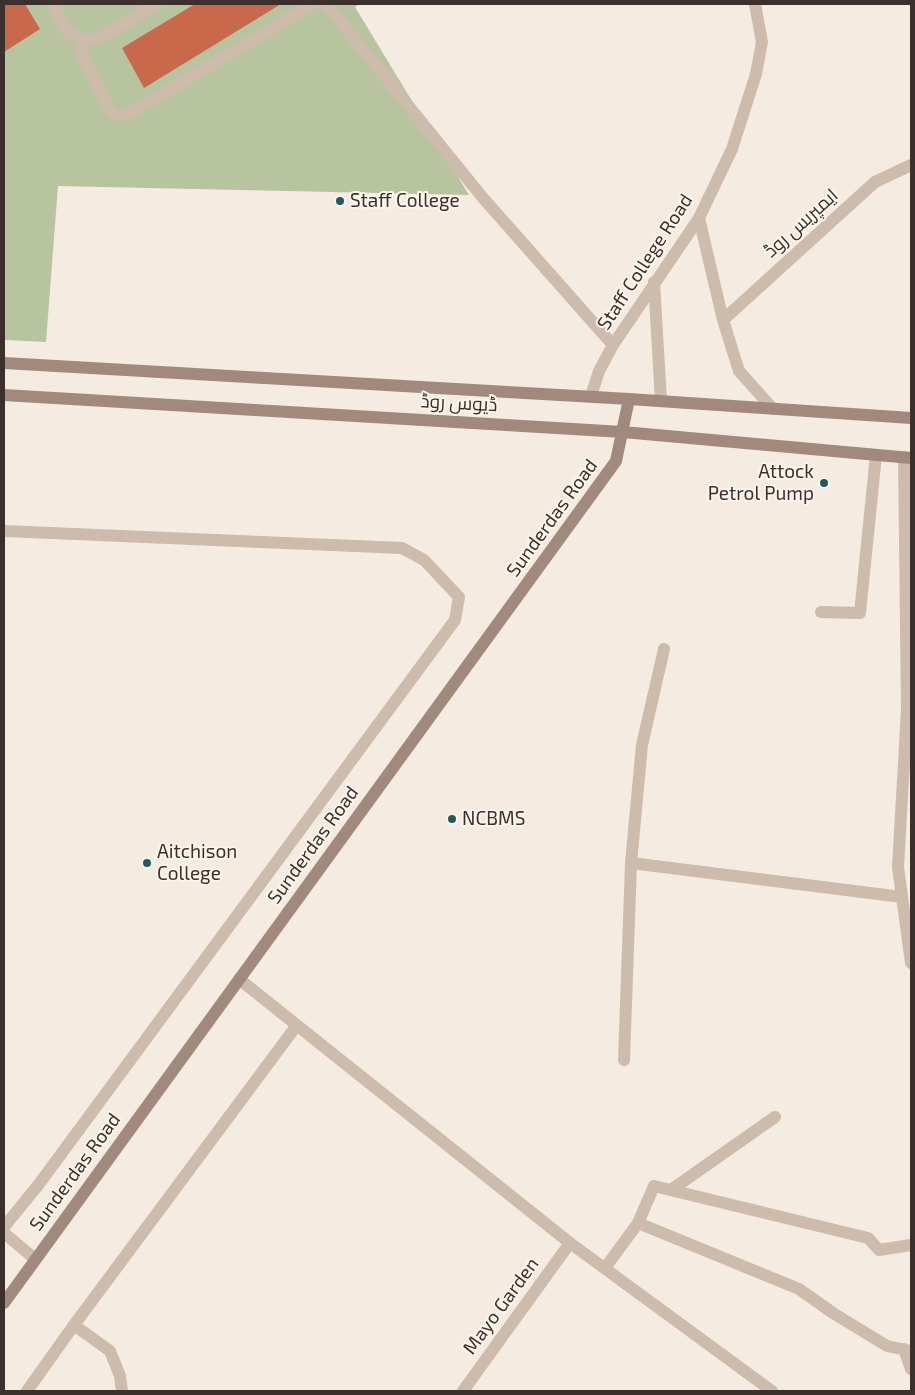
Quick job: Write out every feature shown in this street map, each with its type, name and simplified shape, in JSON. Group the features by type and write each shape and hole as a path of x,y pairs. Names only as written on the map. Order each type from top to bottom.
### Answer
{"main road":[{"name":"ڈیوس روڈ","path":"4,363 629,398 911,418"},
{"name":"ڈیوس روڈ","path":"4,395 623,432 908,457"},
{"name":"Sunderdas Road","path":"4,1303 616,461 629,398"}],"street":[{"path":"52,4 68,33 83,40 98,39 157,4"},
{"path":"83,40 82,52 111,112 120,115 130,112 313,4"},
{"path":"326,4 483,198 613,345"},
{"name":"Staff College Road","path":"591,396 598,371 654,282 699,218 732,149 756,74 762,42 755,4"},
{"name":"ایمپریس روڈ","path":"724,320 875,182 911,165"},
{"path":"699,218 724,320 739,371 773,409"},
{"path":"654,282 661,401"},
{"path":"821,612 860,613 876,455"},
{"path":"908,457 907,710 898,867 911,963"},
{"path":"4,532 402,548 424,560 460,597 455,620 39,1184 4,1227"},
{"path":"624,1060 631,863 642,745 664,649"},
{"path":"631,863 902,897"},
{"path":"239,979 570,1243 772,1391"},
{"path":"27,1391 297,1025"},
{"path":"671,1190 774,1117"},
{"path":"605,1268 638,1223 654,1186 868,1238 879,1250 911,1245"},
{"path":"638,1223 799,1289 833,1313 887,1346 908,1350 911,1369"},
{"path":"4,1233 35,1259"},
{"name":"Mayo Garden","path":"463,1391 570,1243"},
{"path":"74,1325 110,1351 120,1376 122,1391"}],"green space":[{"path":"4,4 360,4 355,7 469,195 58,186 46,342 4,340"}],"building":[{"path":"4,4 25,4 40,29 4,52"},
{"path":"195,4 281,4 144,88 122,48"}],"place":[{"name":"Staff College","path":"340,201"},
{"name":"Attock Petrol Pump","path":"824,483"},
{"name":"NCBMS","path":"452,819"},
{"name":"Aitchison College","path":"147,863"}]}
